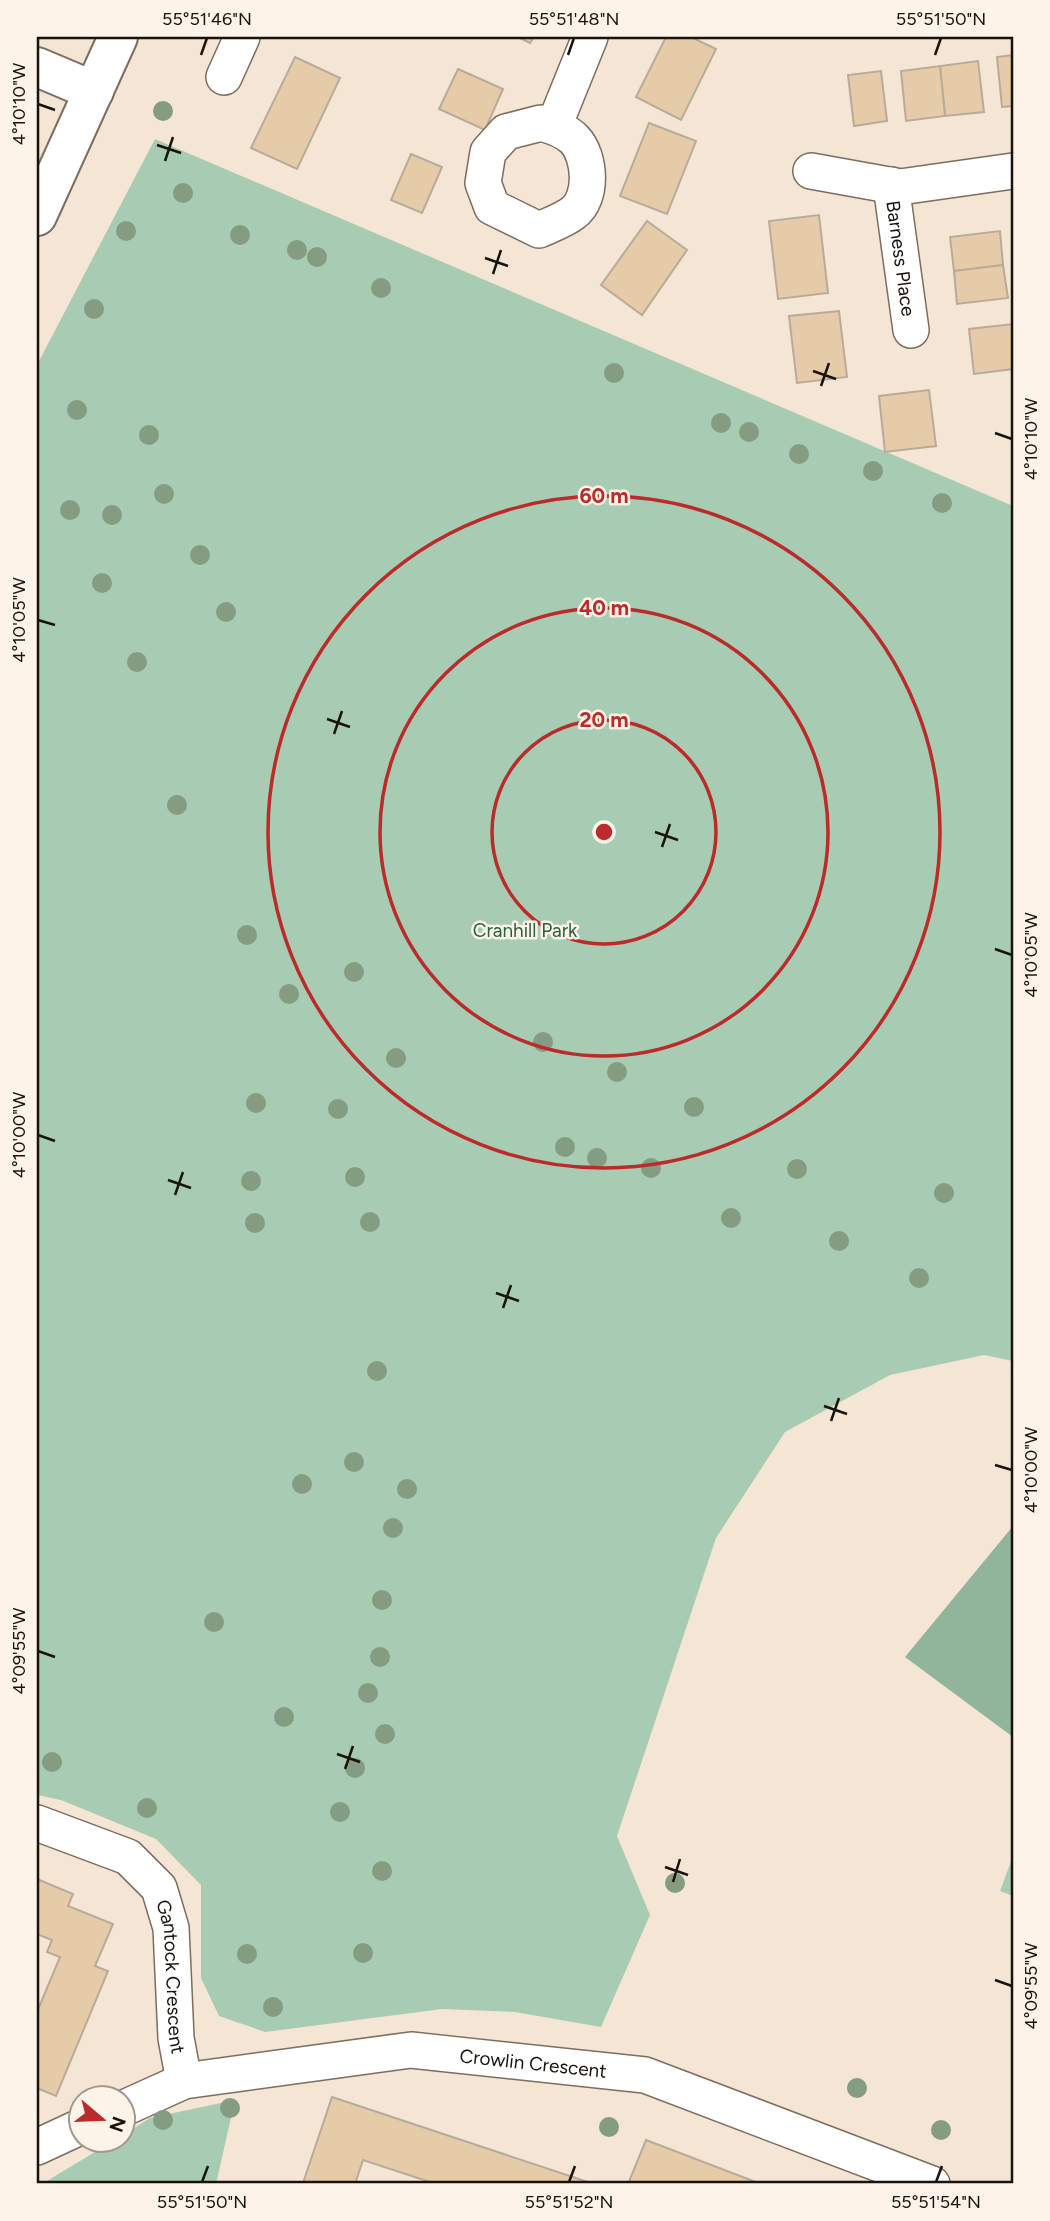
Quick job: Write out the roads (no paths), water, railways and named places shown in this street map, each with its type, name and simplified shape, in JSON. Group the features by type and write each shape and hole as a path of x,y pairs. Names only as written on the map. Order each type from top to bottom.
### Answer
{"main road":[{"path":"37,216 118,37"},
{"path":"37,67 94,91"}],"street":[{"path":"224,77 242,37"},
{"path":"554,126 590,37"},
{"name":"Barness Place","path":"811,171 900,187 1013,171"},
{"name":"Barness Place","path":"891,185 911,330"},
{"name":"Gantock Crescent","path":"37,1823 128,1857 159,1888 171,1928 176,2038 184,2081"},
{"name":"Crowlin Crescent","path":"136,2103 184,2081 411,2050 645,2075 932,2184"},
{"path":"37,2147 66,2134"}],"park label":[{"name":"Cranhill Park","path":"525,930"}]}
